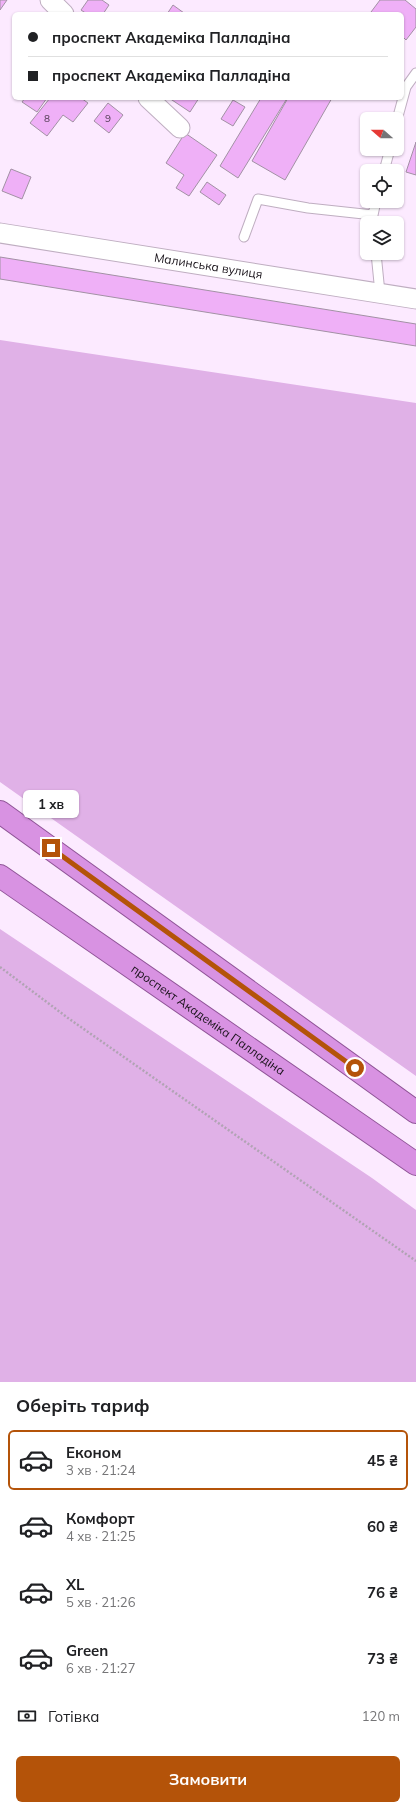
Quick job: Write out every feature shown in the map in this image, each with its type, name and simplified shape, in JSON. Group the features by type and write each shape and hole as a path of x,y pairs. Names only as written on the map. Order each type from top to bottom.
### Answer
{"highway":[{"path":"0,812 416,1112"},
{"name":"проспект Академіка Палладіна","path":"0,876 416,1164"}],"street":[{"path":"50,0 62,12"},
{"path":"150,100 180,128"},
{"name":"Малинська вулиця","path":"0,233 416,299"}],"lane":[{"path":"404,94 406,87 416,73"},
{"path":"399,112 402,100"},
{"path":"244,237 258,199 360,217"},
{"path":"377,260 380,293"}],"path":[{"path":"0,967 68,1018 416,1262"}],"shaded area":[{"path":"0,340 416,403 416,1076 0,782"},
{"path":"0,929 372,1178 416,1210 416,1382 0,1382"}],"building":[{"path":"0,0 7,0 0,10"},
{"path":"88,0 102,0 109,5 104,12 84,12 81,10"},
{"path":"380,0 405,0 416,9 416,27 406,40 404,38 404,12 371,12"},
{"path":"173,5 183,12 168,12"},
{"path":"24,100 46,100 37,112 22,102"},
{"path":"48,100 84,100 88,103 73,122 63,115 47,136 30,123"},
{"path":"172,100 198,100 190,112"},
{"path":"233,100 245,107 233,126 221,119"},
{"path":"260,100 286,100 238,178 220,166"},
{"path":"287,100 331,100 285,180 252,161"},
{"path":"108,103 123,115 109,133 94,121"},
{"path":"185,133 217,155 189,196 176,188 184,175 166,163"},
{"path":"416,142 416,175 406,172"},
{"path":"11,169 31,177 22,199 2,191"},
{"path":"207,182 226,195 219,205 200,192"},
{"path":"0,257 416,324 416,346 0,279"}],"route":[{"path":"51,848 355,1068"}]}
